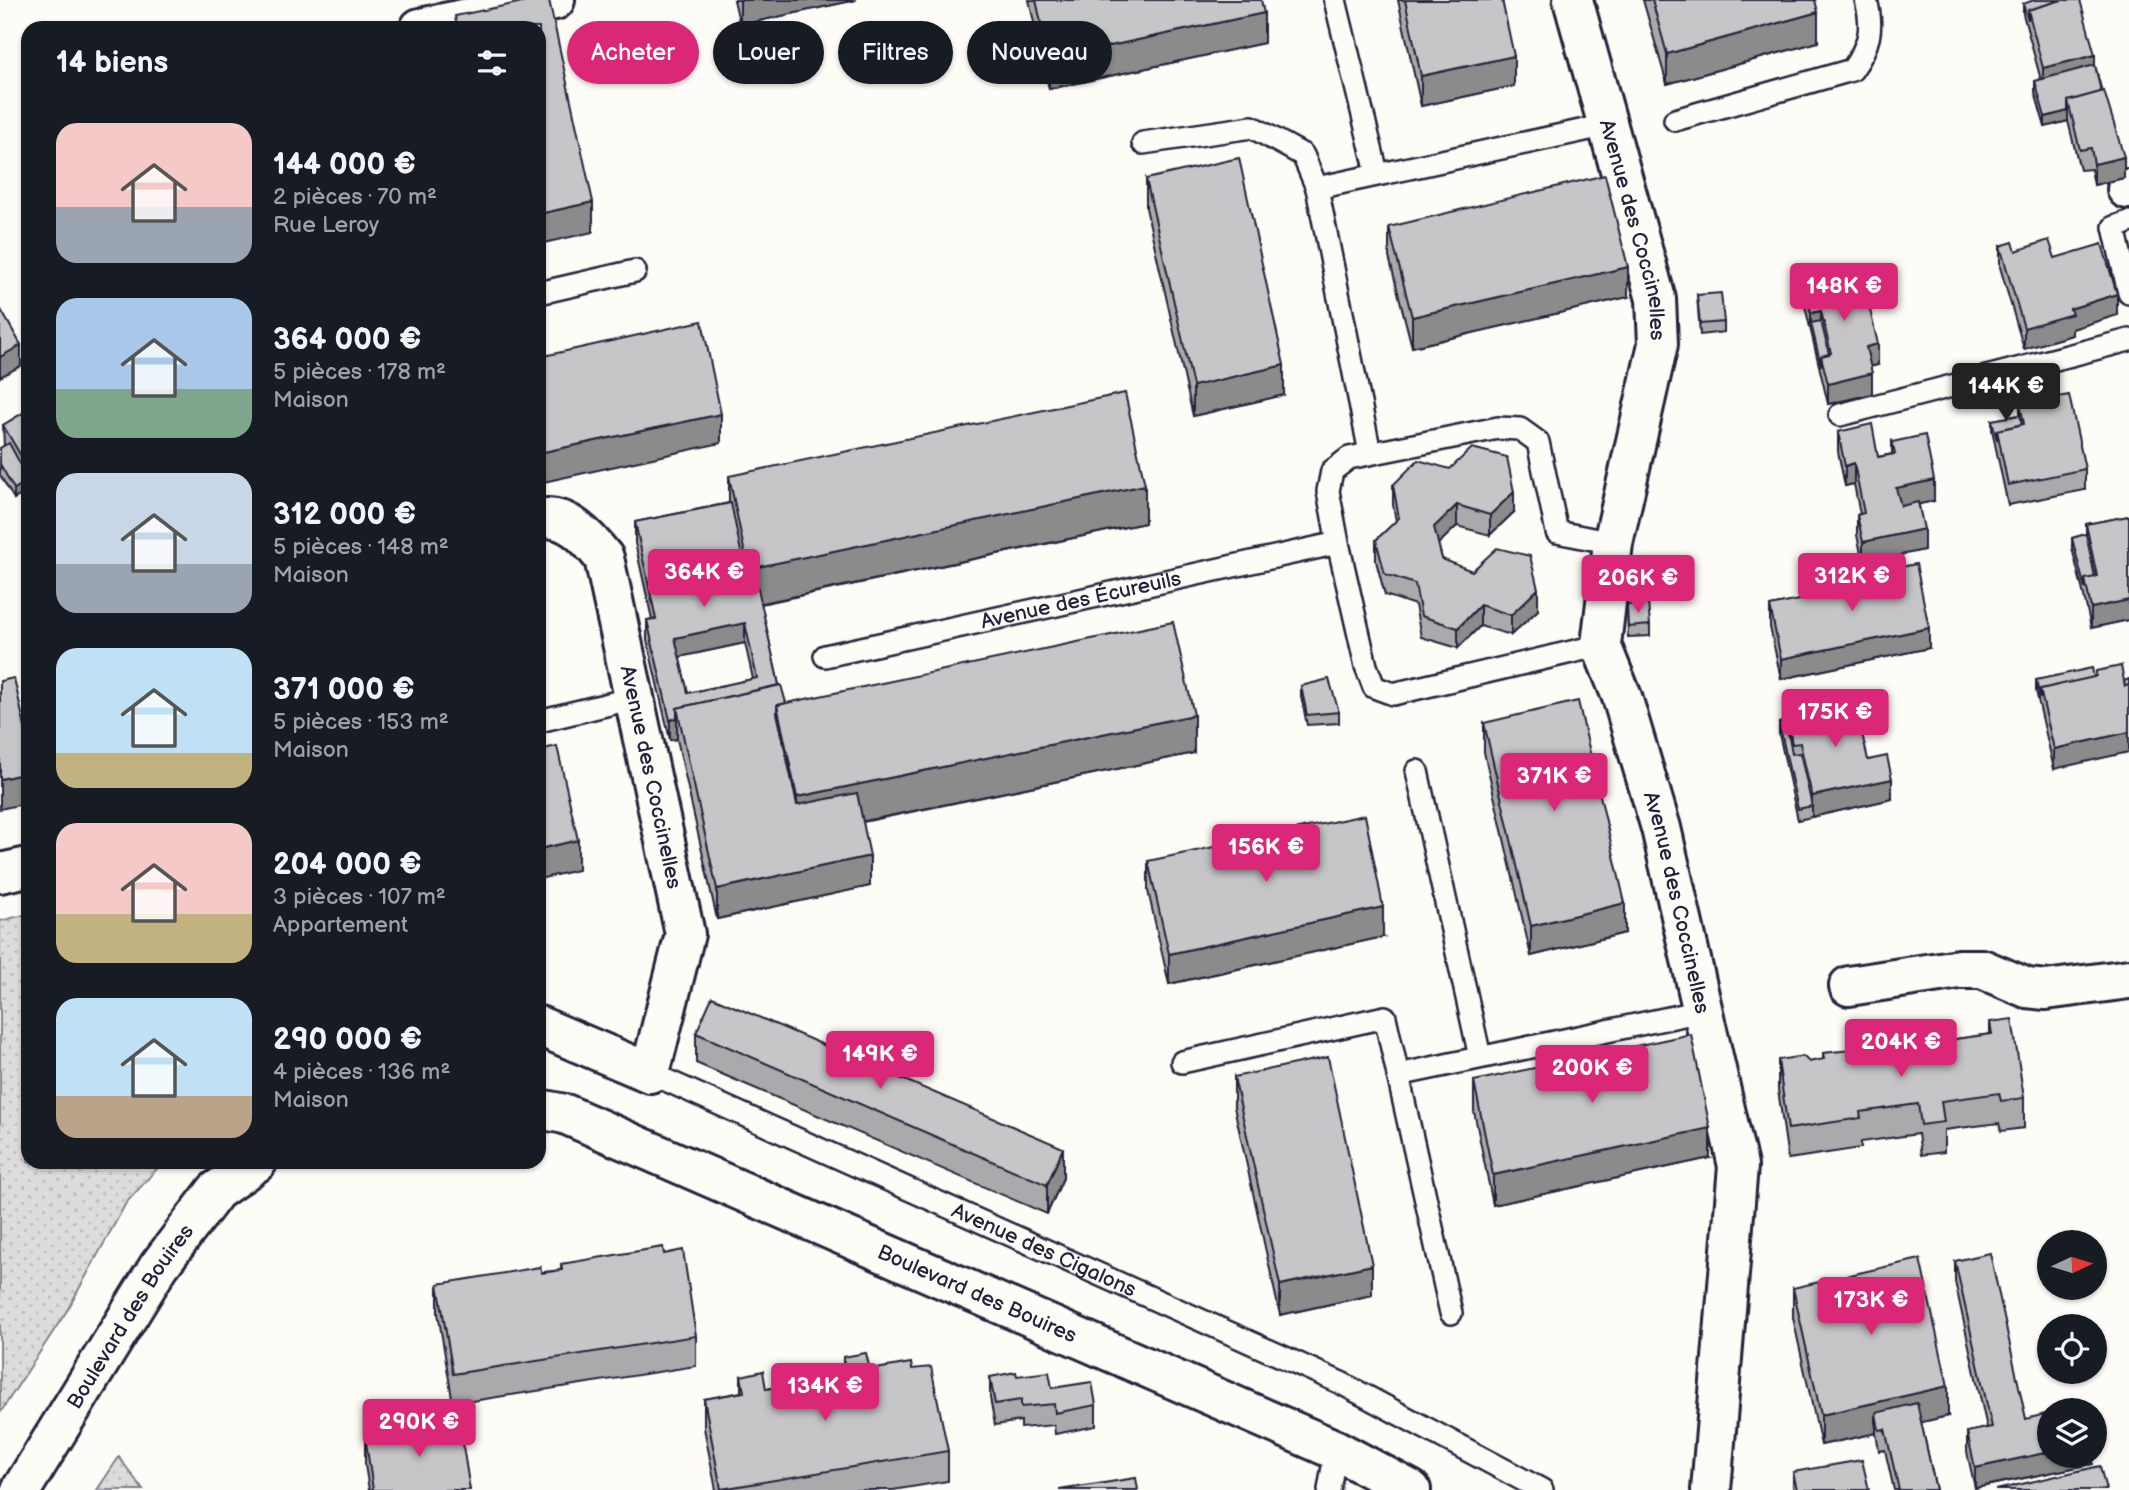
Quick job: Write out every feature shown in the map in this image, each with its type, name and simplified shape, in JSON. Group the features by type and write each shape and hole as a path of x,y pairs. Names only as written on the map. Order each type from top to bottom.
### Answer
{"street":[{"path":"454,21 555,0"},
{"name":"Avenue des Coccinelles","path":"1573,0 1656,299 1658,344 1614,542 1601,645 1622,697 1661,828 1738,1166 1711,1490"},
{"name":"Avenue des Coccinelles","path":"546,517 583,531 604,558 685,934 650,1073"},
{"path":"0,873 21,868"},
{"path":"1849,986 1959,969 1982,969 2027,988 2046,990 2129,979"},
{"name":"Avenue des Cigalons","path":"546,1029 650,1073"},
{"name":"Boulevard des Bouires","path":"546,1110 565,1114 1336,1450 1411,1490"},
{"name":"Boulevard des Bouires","path":"22,1490 159,1266 216,1191 247,1169"}],"lane":[{"path":"1335,0 1377,173"},
{"path":"1675,120 1852,70 1868,47 1871,20 1866,0"},
{"path":"1317,188 1608,125"},
{"path":"1143,143 1252,127 1303,155 1317,188 1370,453"},
{"path":"2128,200 2114,227 2129,293"},
{"path":"546,291 635,271"},
{"path":"1840,415 2129,340"},
{"path":"1601,645 1393,694 1374,687 1366,666 1338,543 1328,491 1332,471 1349,458 1370,453 1498,428 1520,429 1538,442 1557,532 1614,542"},
{"name":"Avenue des Écureuils","path":"825,656 1338,543"},
{"path":"546,719 635,698"},
{"path":"1417,771 1480,1058"},
{"path":"1398,1075 1702,1010"},
{"path":"1182,1062 1385,1017 1451,1313"},
{"name":"Avenue des Cigalons","path":"650,1073 1341,1383 1542,1490"},
{"path":"1329,1490 1336,1450"}],"shaded area":[{"path":"21,916 21,1169 157,1169 126,1203 68,1309 0,1413 0,921"},
{"path":"119,1457 143,1490 97,1490"}],"building":[{"path":"532,0 549,0 593,202 546,212 546,21 456,21 455,16"},
{"path":"1036,0 1261,0 1264,13 1112,46 1112,21 1041,21"},
{"path":"1405,0 1502,0 1514,56 1421,76"},
{"path":"1652,0 1815,0 1818,12 1667,54"},
{"path":"2034,0 2062,0 2028,10 2028,20 2023,4"},
{"path":"2062,0 2080,0 2095,55 2043,68 2028,10"},
{"path":"2095,65 2101,92 2068,101 2068,111 2045,117 2035,81"},
{"path":"2104,91 2124,157 2094,164 2091,148 2080,150 2068,101"},
{"path":"1239,158 1284,365 1193,386 1146,179"},
{"path":"1605,175 1628,267 1412,317 1389,227"},
{"path":"2049,240 2055,258 2102,244 2117,294 2070,309 2072,314 2024,328 2000,246 2013,242 2016,251"},
{"path":"1860,268 1878,344 1866,347 1872,373 1828,384 1821,356 1831,353 1821,311 1811,313 1804,282"},
{"path":"1721,293 1724,322 1700,324 1697,295"},
{"path":"0,308 21,345 0,357"},
{"path":"702,321 721,414 546,452 546,355"},
{"path":"1821,321 1829,354 1821,356 1821,366 1811,323"},
{"path":"1125,393 1145,485 748,569 729,476"},
{"path":"2069,395 2085,469 2008,485 1997,430 2024,424 2020,404"},
{"path":"21,414 21,456 3,425"},
{"path":"2020,415 2022,424 1997,430 1997,440 1992,420"},
{"path":"1872,424 1878,457 1895,454 1892,442 1925,435 1934,480 1896,488 1901,506 1918,502 1924,529 1863,542 1857,515 1864,513 1854,463 1845,466 1838,432"},
{"path":"9,443 21,465 21,485 14,489 0,464 0,448"},
{"path":"1472,448 1507,457 1514,492 1490,515 1457,505 1434,527 1442,559 1472,571 1497,548 1530,556 1538,589 1511,615 1480,605 1458,628 1421,616 1415,584 1385,574 1376,540 1399,518 1393,485 1418,460 1450,469"},
{"path":"731,503 748,586 757,584 779,685 677,708 677,718 670,720 647,620 656,619 635,522","holes":["745,623 757,678 688,693 675,638"]},
{"path":"2129,516 2129,600 2091,608 2085,579 2097,576 2086,524"},
{"path":"2086,534 2095,577 2085,579 2085,589 2072,538"},
{"path":"1916,564 1929,628 1781,659 1770,606 1834,593 1832,581"},
{"path":"1648,603 1650,625 1628,627 1627,605"},
{"path":"1173,622 1194,715 797,797 777,705"},
{"path":"2121,666 2125,686 2129,685 2129,732 2054,749 2040,689 2096,676 2096,671"},
{"path":"2092,668 2094,677 2040,689 2040,699 2036,680"},
{"path":"14,678 21,710 21,774 0,779 0,681"},
{"path":"1329,679 1339,712 1307,715 1301,686"},
{"path":"781,685 786,703 777,705 777,713 797,805 857,793 870,856 717,889 677,708"},
{"path":"1578,701 1625,903 1531,926 1484,723"},
{"path":"1845,702 1857,711 1868,760 1887,756 1892,779 1812,796 1800,743 1792,744 1786,711"},
{"path":"1786,721 1792,754 1800,753 1812,806 1798,809 1779,723"},
{"path":"557,746 578,840 546,847 546,748"},
{"path":"1365,815 1383,907 1169,954 1148,861"},
{"path":"712,997 1063,1148 1047,1185 696,1033"},
{"path":"2012,1019 2024,1098 2001,1101 1999,1093 1941,1101 1944,1122 1921,1125 1918,1104 1860,1112 1861,1118 1788,1129 1778,1060 1803,1056 1809,1062 1824,1059 1823,1053 1851,1050 1852,1055 1913,1046 1915,1059 1935,1056 1934,1042 1992,1034 1990,1022"},
{"path":"1691,1034 1710,1128 1493,1175 1474,1081"},
{"path":"1328,1057 1372,1265 1280,1285 1234,1077"},
{"path":"663,1247 664,1254 683,1250 696,1336 453,1374 438,1284 540,1267 542,1273 562,1270 561,1264"},
{"path":"1990,1253 2026,1419 2037,1416 2037,1455 1975,1468 1967,1432 1992,1427 1955,1261"},
{"path":"1920,1259 1948,1386 1821,1415 1793,1288"},
{"path":"866,1353 870,1370 911,1363 912,1369 931,1367 948,1451 721,1489 704,1399 744,1392 741,1376 763,1371 766,1389 846,1376 843,1357"},
{"path":"1016,1372 1017,1376 1049,1372 1052,1388 1092,1382 1096,1405 1055,1413 1054,1404 1021,1407 1021,1400 995,1404 990,1377"},
{"path":"1917,1403 1936,1490 1899,1490 1885,1429 1879,1430 1876,1413"},
{"path":"459,1421 470,1490 373,1490 365,1435"},
{"path":"1862,1460 1869,1490 1797,1490 1793,1472"},
{"path":"2100,1468 2106,1490 1996,1490"},
{"path":"1136,1478 1138,1490 1059,1490"}]}
